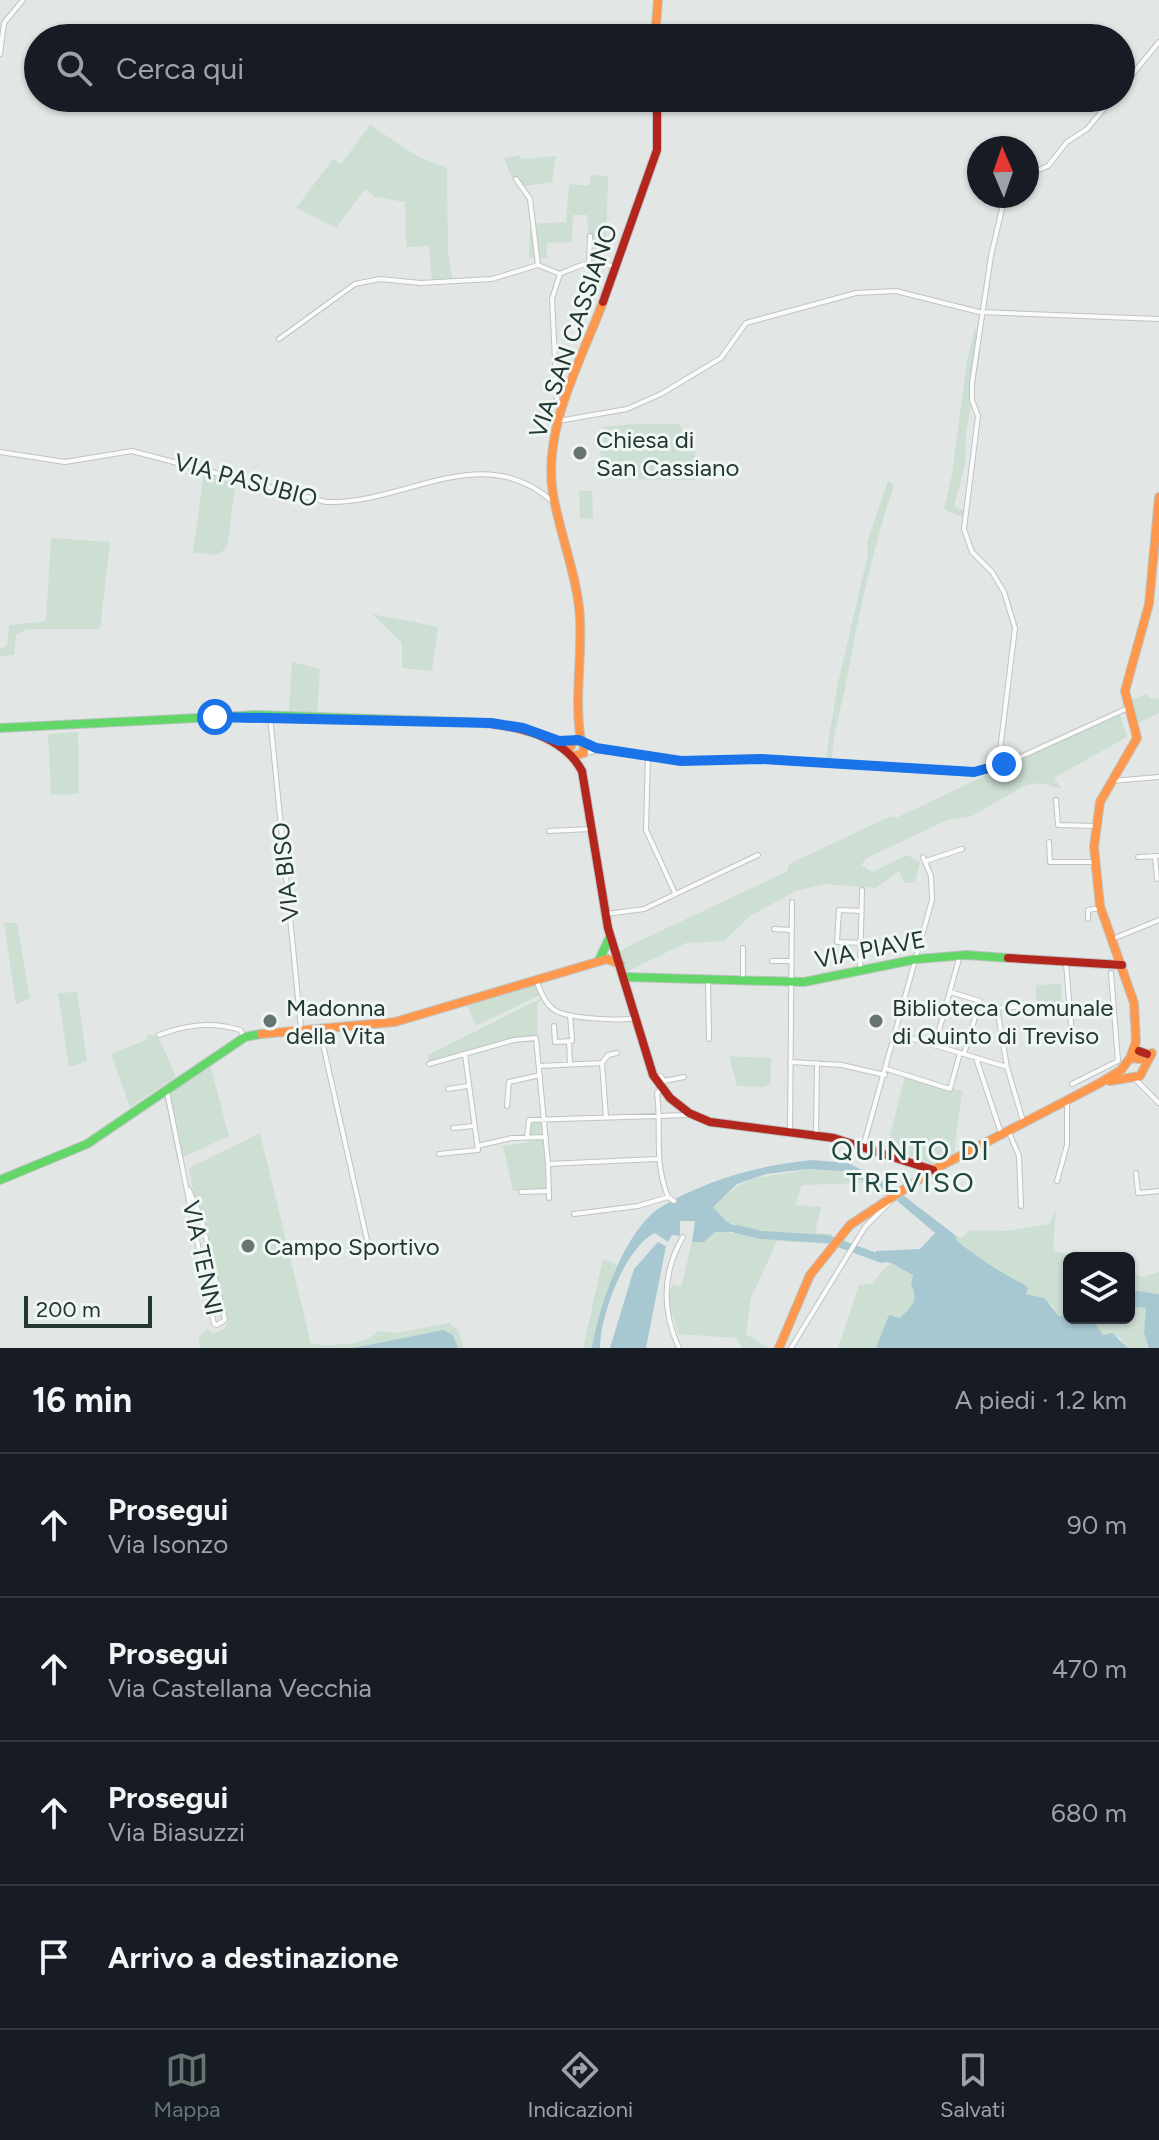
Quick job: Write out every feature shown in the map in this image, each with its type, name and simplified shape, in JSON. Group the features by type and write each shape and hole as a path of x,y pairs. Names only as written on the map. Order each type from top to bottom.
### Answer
{"main road":[{"path":"656,24 658,1"},
{"name":"VIA SAN CASSIANO","path":"656,112 654,163 558,421 551,451 551,484 580,617 577,748 610,937 655,1078 661,1089 689,1115"},
{"path":"1132,1077 1140,1058 1133,1000 1115,938 1101,908 1095,826 1098,805 1137,738 1128,708 1127,678 1149,604 1159,497"},
{"path":"0,728 270,715 491,723 523,728 577,748"},
{"path":"603,958 610,937"},
{"path":"0,1180 87,1144 245,1037 301,1028 374,1025 412,1018 537,981 616,953"},
{"name":"VIA PIAVE","path":"625,977 743,978 792,982 917,959 960,955 1066,959 1122,965"},
{"path":"603,958 620,964"},
{"path":"1132,1077 1140,1058"},
{"path":"779,1348 802,1287 829,1247 868,1207 1004,1131 1100,1083 1140,1058"},
{"path":"1100,1083 1132,1077"},
{"path":"689,1115 730,1127 816,1134 934,1170"}],"street":[{"path":"0,54 4,23 23,0"},
{"path":"1135,71 1159,42"},
{"path":"1039,170 1048,166 1067,142 1087,129 1101,112"},
{"path":"516,179 530,199 538,265"},
{"path":"998,767 1015,628 1004,592 992,572 972,552 964,529 978,416 971,391 1003,208"},
{"path":"589,262 590,236"},
{"path":"279,339 355,284 380,279 421,283 492,279 538,265 560,274 589,262 603,262 614,267"},
{"path":"560,274 552,299 557,400 562,410"},
{"path":"558,421 627,409 661,394 721,358 746,323 856,293 896,291 983,312 1159,319"},
{"name":"VIA PASUBIO","path":"0,452 65,462 132,451 326,502 372,498 441,478 469,474 508,478 537,490 554,503"},
{"path":"537,490 551,484"},
{"path":"577,748 648,754 688,762 761,759 974,772 998,767 1128,708"},
{"name":"VIA BISO","path":"270,715 301,1028"},
{"path":"648,754 646,830 675,894"},
{"path":"1111,781 1159,777"},
{"path":"1056,800 1058,825 1095,826"},
{"path":"549,831 591,829"},
{"path":"1049,842 1050,862 1096,862"},
{"path":"863,1147 932,900 924,859 962,849"},
{"path":"605,914 637,911 758,855"},
{"path":"1138,857 1157,856 1157,879"},
{"path":"860,971 862,890"},
{"path":"790,1132 792,902"},
{"path":"1088,919 1088,910 1101,908"},
{"path":"862,911 839,910 837,942 862,943"},
{"path":"1115,938 1159,920"},
{"path":"774,929 792,930"},
{"path":"743,948 743,978"},
{"path":"935,1045 960,955"},
{"path":"1066,959 1072,1036"},
{"path":"772,961 792,961"},
{"path":"1111,973 1140,1058 1145,1088"},
{"path":"708,978 709,1039"},
{"path":"537,981 549,1006 570,1015 623,1020 637,1018"},
{"path":"887,1069 950,1089 980,1001 950,992"},
{"path":"1023,1121 1007,1067 997,1008 1069,1004"},
{"path":"570,1015 570,1064"},
{"path":"623,1020 639,1029"},
{"path":"159,1035 186,1025 217,1025 240,1030 245,1037"},
{"path":"554,1026 555,1042 571,1040"},
{"path":"319,1027 370,1253"},
{"path":"897,1034 1007,1067"},
{"path":"429,1064 514,1040 536,1038 549,1164 549,1198"},
{"path":"606,1117 602,1063 608,1055 617,1053"},
{"path":"439,1154 478,1150 465,1055"},
{"path":"976,1058 1004,1131 1019,1156 1021,1206"},
{"path":"1072,1084 1140,1058"},
{"path":"790,1062 817,1063 885,1075"},
{"path":"539,1066 602,1063"},
{"path":"816,1134 817,1063"},
{"path":"507,1106 509,1082 540,1075"},
{"path":"655,1078 661,1076 664,1081 684,1077"},
{"path":"1132,1077 1159,1103"},
{"path":"448,1089 468,1086"},
{"path":"661,1089 657,1093 660,1114 657,1159 668,1197 674,1201"},
{"name":"VIA TENNI","path":"166,1090 189,1190 197,1209 225,1320 217,1325 214,1324 190,1211 189,1190"},
{"path":"1057,1181 1067,1145 1067,1098"},
{"path":"527,1138 527,1121 689,1115"},
{"path":"453,1128 474,1126"},
{"path":"477,1147 546,1137"},
{"path":"549,1164 657,1159"},
{"path":"1136,1173 1138,1193 1159,1191"},
{"path":"521,1192 549,1191"},
{"path":"791,1348 865,1227 889,1203 885,1196"},
{"path":"574,1214 638,1206 668,1197"},
{"path":"190,1211 197,1209"},
{"path":"679,1348 665,1309 677,1247 683,1237"}],"green space":[{"path":"370,125 417,156 447,168 448,252 453,280 432,281 429,246 406,247 405,202 375,197 365,189 336,228 296,208 333,159 341,164"},
{"path":"520,155 521,159 556,156 552,182 525,186 525,191 512,178 504,158"},
{"path":"591,175 608,176 606,250 589,253 587,215 573,215 572,242 547,243 547,258 529,258 530,224 566,222 569,184 589,186"},
{"path":"976,324 976,348 980,348 980,356 966,433 965,465 954,506 965,511 966,519 944,509 952,474 967,361"},
{"path":"678,424 695,441 696,480 599,479 602,427"},
{"path":"204,472 236,480 227,548 217,555 193,553"},
{"path":"888,481 894,485 860,612 832,762 825,762 838,683 868,554 867,542"},
{"path":"579,491 592,491 593,518 580,519"},
{"path":"51,538 110,542 100,629 27,629 16,635 14,655 0,656 0,649 7,645 9,625 46,621"},
{"path":"372,614 438,627 432,671 402,668 402,643"},
{"path":"292,662 320,669 317,713 289,712"},
{"path":"1146,694 1151,699 1159,698 1159,713 1134,725 1125,703"},
{"path":"1119,712 1127,737 1054,778 1062,789 1040,783 1026,785 972,816 947,820 867,858 861,865 872,872 907,855 920,862 915,883 904,883 899,871 876,888 825,884 795,891 749,917 724,941 686,943 626,972 618,952 633,944 788,871 789,864 891,816 896,818"},
{"path":"78,732 79,794 51,795 48,734"},
{"path":"4,923 17,923 30,998 16,1005"},
{"path":"534,984 540,995 476,1026 467,1005"},
{"path":"1061,984 1061,1002 1036,1002 1036,985"},
{"path":"77,992 87,1061 69,1067 58,993"},
{"path":"542,998 537,1005 538,1037 512,1038 429,1063 428,1055"},
{"path":"147,1034 158,1036 176,1077 130,1107 111,1054 148,1039"},
{"path":"729,1056 771,1058 771,1082 765,1087 737,1086"},
{"path":"209,1061 229,1136 177,1160 164,1094"},
{"path":"905,1076 962,1091 954,1153 932,1164 887,1148"},
{"path":"543,1122 546,1189 513,1191 503,1146 529,1142 530,1123"},
{"name":"Campo Sportivo","path":"260,1133 311,1344 347,1344 365,1340 378,1331 396,1333 449,1323 458,1330 464,1348 458,1348 453,1335 443,1330 353,1348 200,1348 199,1337 207,1329 213,1334 223,1330 229,1322 195,1204 189,1168"},
{"path":"808,1169 842,1171 866,1179 865,1183 802,1185 795,1205 821,1207 815,1233 833,1234 826,1244 777,1241 751,1298 746,1334 768,1348 742,1348 736,1338 678,1334 668,1305 669,1293 673,1284 681,1287 692,1242 704,1242 715,1232 740,1233 745,1229 726,1221 713,1207 737,1187 757,1178"},
{"path":"1056,1210 1053,1251 1063,1253 1063,1316 1059,1316 1052,1305 1026,1294 1025,1285 973,1253 957,1241 955,1235 961,1238 970,1230 1006,1231 1049,1224"},
{"path":"603,1259 617,1264 592,1348 583,1348"},
{"path":"890,1263 913,1275 915,1302 900,1319 894,1315 876,1348 838,1348 859,1285 872,1283"},
{"path":"1159,1272 1159,1294 1135,1291 1135,1274 1142,1277"},
{"path":"1135,1307 1146,1308 1144,1333 1149,1348 1128,1348 1119,1337 1103,1335 1095,1324 1135,1324"}],"water":[{"path":"812,1160 848,1163 892,1185 884,1190 842,1171 808,1169 766,1174 737,1184 713,1207 726,1221 745,1232 715,1232 704,1242 692,1242 695,1221 680,1221 680,1236 672,1235 668,1242 655,1233 644,1241 624,1267 609,1301 600,1348 592,1348 600,1312 615,1271 648,1218 678,1197 714,1182 753,1170"},
{"path":"899,1192 955,1235 957,1241 973,1253 1025,1285 1028,1288 1026,1294 1044,1298 1059,1316 1063,1315 1063,1324 1095,1324 1103,1335 1112,1333 1128,1348 876,1348 889,1315 900,1318 911,1306 914,1295 911,1284 913,1275 891,1263 874,1260 876,1251 920,1249 935,1233 893,1195"},
{"path":"658,1242 666,1246 646,1348 610,1348 634,1269"},
{"path":"1135,1291 1159,1294 1159,1348 1149,1348 1144,1333 1146,1308 1135,1307"},
{"path":"443,1330 453,1335 458,1348 353,1348"}],"waterway":[{"path":"736,1229 761,1235 827,1239 882,1259"}],"traffic: fast":[{"path":"0,728 257,715 467,722"},
{"path":"599,960 609,939"},
{"path":"625,977 804,982 917,959 967,955 1008,958"},
{"path":"0,1180 87,1144 245,1037 261,1034"}],"traffic: slow":[{"path":"656,24 658,0"},
{"path":"581,741 578,711 579,604 556,509 551,470 558,420 603,302"},
{"path":"1130,1058 1136,1042 1134,1003 1100,906 1094,847 1100,802 1137,738 1125,691 1149,604 1159,497"},
{"path":"569,750 574,740 583,742 584,753 574,756"},
{"path":"261,1034 395,1022 607,959 620,964"},
{"path":"1110,1081 1140,1076 1152,1053"},
{"path":"779,1348 810,1275 850,1225 935,1169 1100,1083 1121,1070 1130,1058 1140,1059"}],"traffic: jam":[{"path":"603,302 657,150 657,112"},
{"path":"467,722 516,728 547,739 561,747 582,771 608,928 653,1075 670,1098 689,1113 710,1122 834,1138 933,1170"},
{"path":"1008,958 1122,965"},
{"path":"1139,1051 1147,1054"}],"place":[{"name":"Chiesa di San Cassiano","path":"580,453"},
{"name":"Madonna della Vita","path":"270,1021"},
{"name":"Biblioteca Comunale di Quinto di Treviso","path":"876,1021"},
{"name":"Campo Sportivo","path":"248,1246"}],"district":[{"name":"QUINTO DI TREVISO","path":"911,1166"}],"route":[{"path":"215,717 270,715 491,723 523,728 559,741 579,740 596,748 681,761 761,759 974,772 1004,764"}]}
